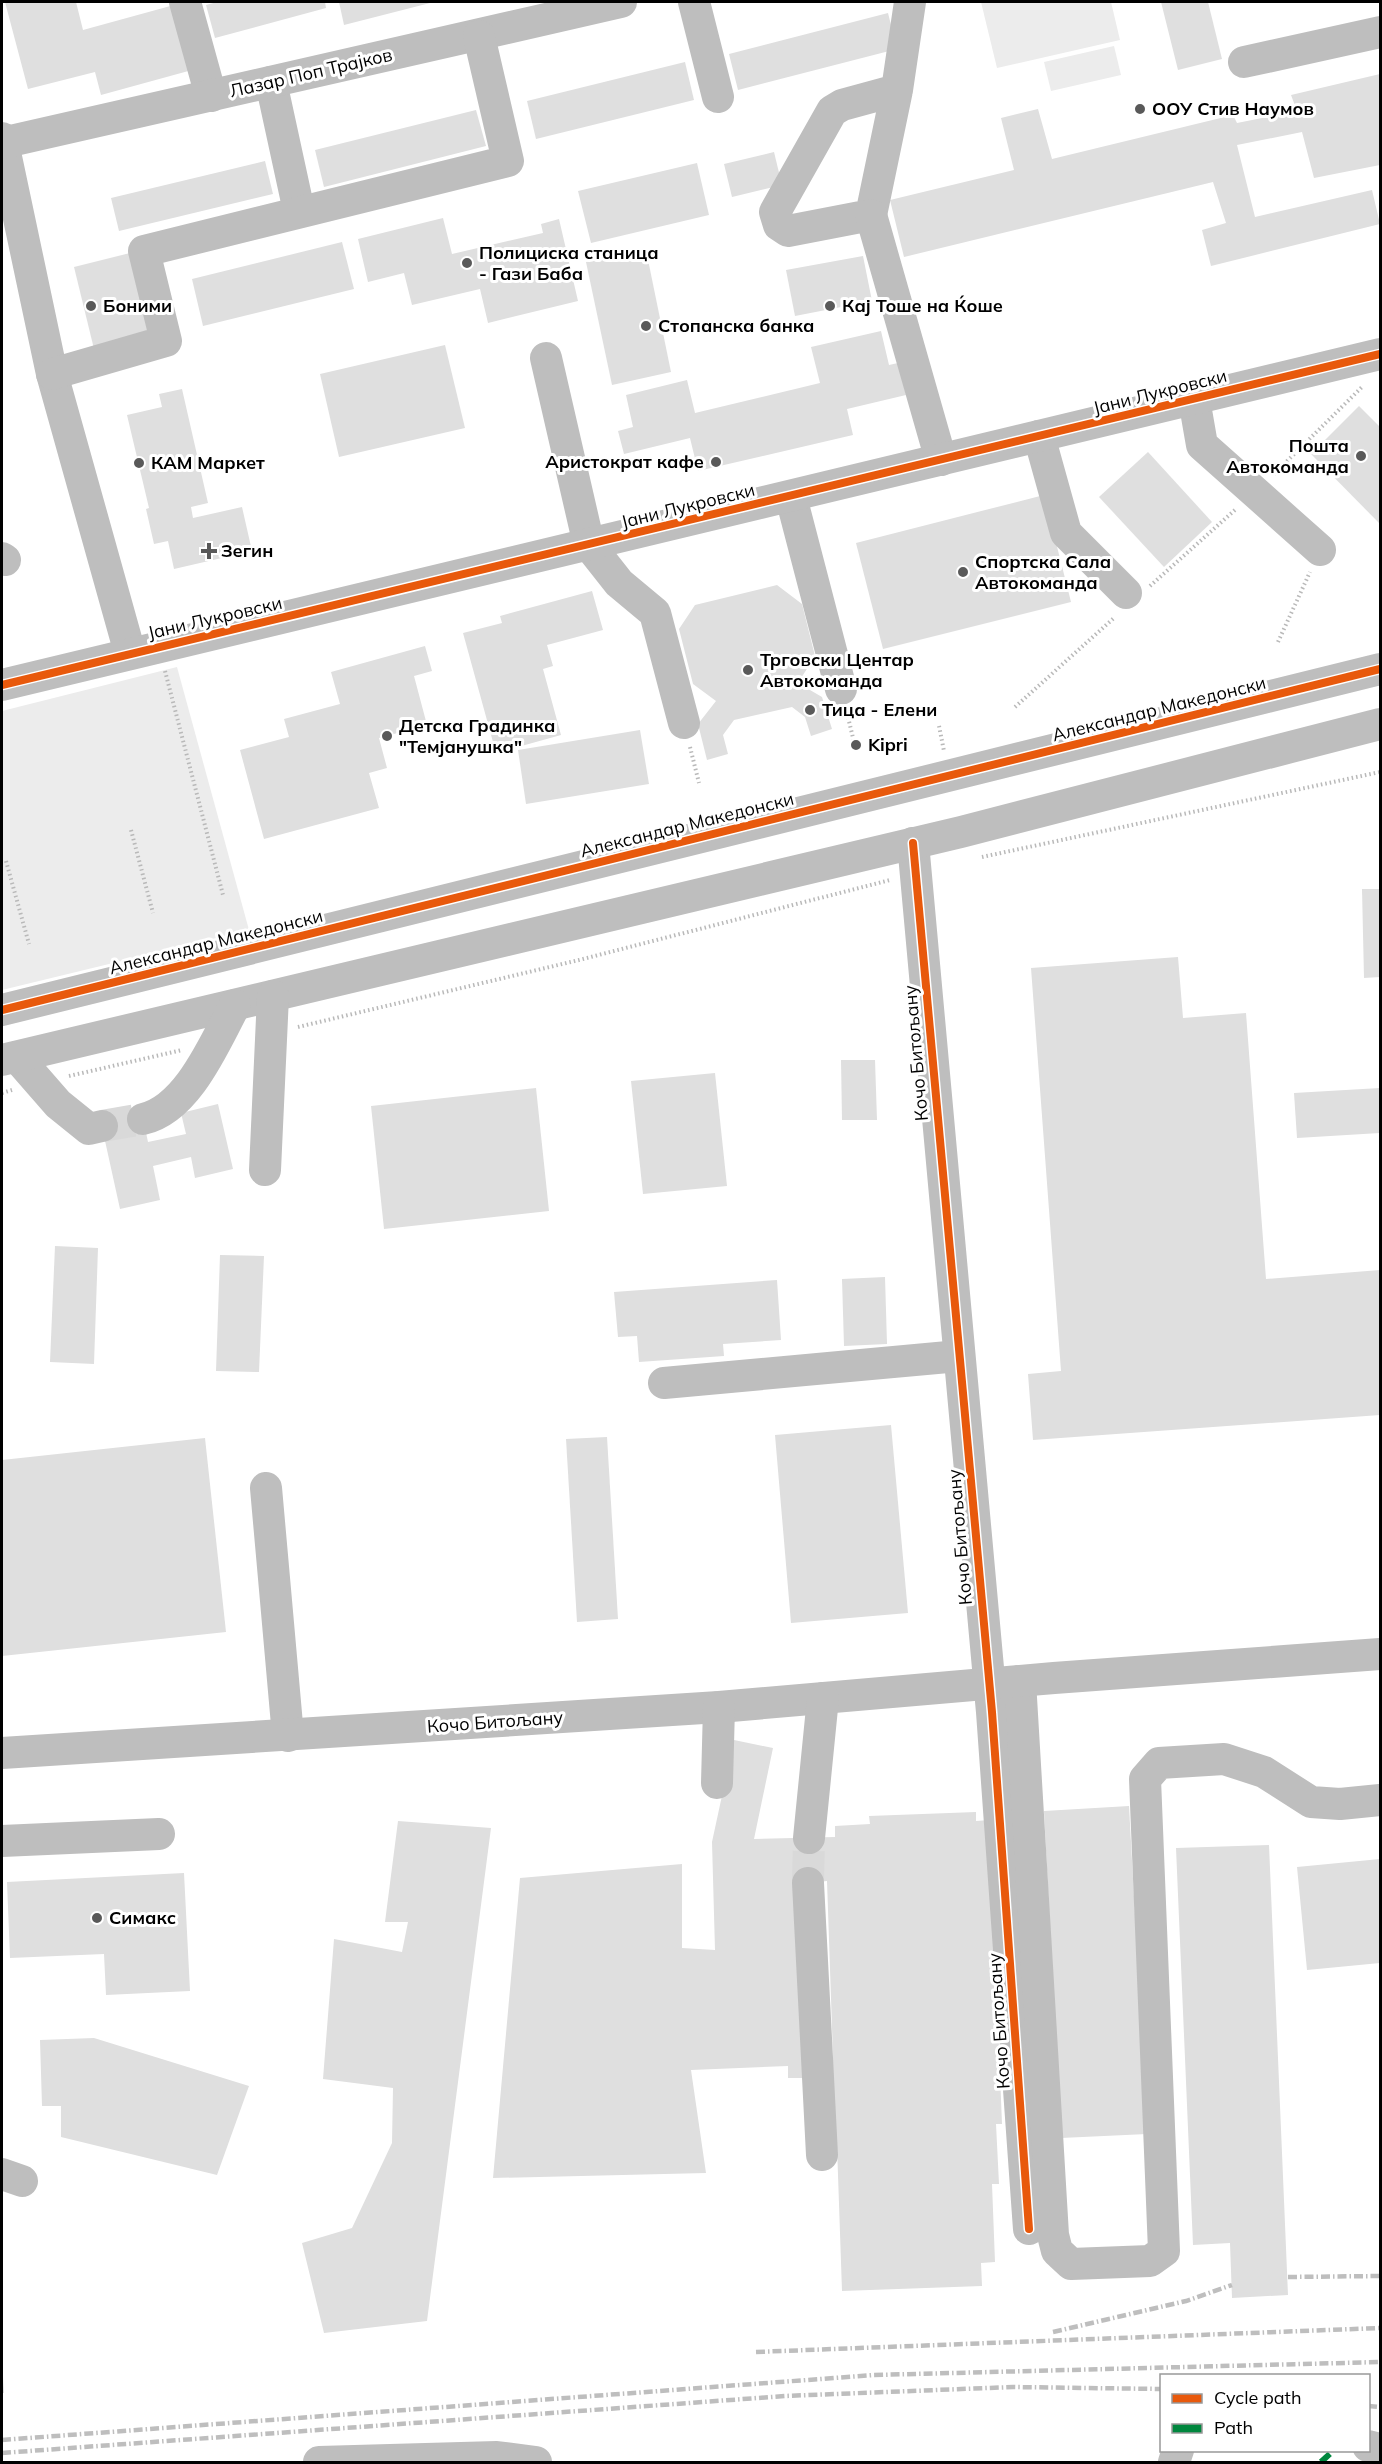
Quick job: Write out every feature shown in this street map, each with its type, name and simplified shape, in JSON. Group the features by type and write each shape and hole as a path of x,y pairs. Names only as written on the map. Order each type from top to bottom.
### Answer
{"street":[{"path":"185,2 211,96"},
{"name":"Лазар Поп Трајков","path":"2,141 480,36 581,6 621,2"},
{"path":"694,2 718,97"},
{"path":"910,2 897,90 871,215 941,460"},
{"path":"1244,62 1380,32"},
{"path":"52,374 166,341 144,251 508,161 480,36"},
{"path":"271,82 299,211"},
{"path":"871,215 788,231 779,225 775,212 832,111 842,105 897,90"},
{"path":"2,141 52,374 144,650"},
{"path":"546,358 589,546 620,583 655,613 684,723"},
{"name":"Јани Лукровски","path":"7,680 589,546 1194,399 1373,367"},
{"path":"1194,399 1202,445 1320,550"},
{"path":"1040,436 1066,533 1129,600"},
{"path":"791,496 841,689"},
{"name":"Александар Македонски","path":"2,1010 1380,669"},
{"path":"9,1058 273,996 914,858 1380,724"},
{"name":"Кочо Битољану","path":"914,858 989,1683 1029,2229"},
{"path":"265,1170 273,996"},
{"path":"143,1119 157,1116 197,1076 235,1005"},
{"path":"9,1058 41,1083 58,1104 89,1129 102,1126"},
{"path":"664,1383 958,1356"},
{"path":"266,1488 288,1736"},
{"name":"Кочо Битољану","path":"2,1753 719,1707 989,1683 1380,1654"},
{"path":"1020,1681 1053,2235 1057,2251 1071,2264 1150,2261 1164,2251 1145,1779 1159,1763 1224,1759 1264,1772 1311,1802 1340,1804 1380,1800"},
{"path":"808,1838 823,1698"},
{"path":"717,1783 719,1707"},
{"path":"2,1841 159,1834"},
{"path":"808,1883 822,2155"},
{"path":"319,2463 496,2457 536,2463"}],"path":[{"path":"1015,707 1129,600 1255,492 1373,367"},
{"path":"1278,642 1320,550"},
{"path":"144,650 223,895"},
{"path":"841,689 855,746"},
{"path":"684,723 699,783"},
{"path":"977,858 1380,772"},
{"path":"131,830 153,913"},
{"path":"272,1033 579,960 914,858"},
{"path":"6,861 29,944"},
{"path":"2,1093 214,1043"}],"shaded area":[{"path":"981,2 1111,2 1120,40 997,68"},
{"path":"1114,46 1121,75 1051,91 1044,62"},
{"path":"177,667 249,930 2,990 2,711"}],"building":[{"path":"5,2 76,2 83,30 174,5 192,70 101,95 95,72 28,89"},
{"path":"217,2 325,2 326,8 215,38 206,5"},
{"path":"339,2 434,2 344,25"},
{"path":"1161,2 1208,2 1222,59 1178,70"},
{"path":"888,13 897,49 738,90 729,54"},
{"path":"685,62 694,100 536,139 527,101"},
{"path":"1380,74 1380,165 1314,178 1302,132 1237,145 1255,217 1372,190 1380,224 1211,266 1202,230 1226,223 1213,182 904,257 890,200 1014,170 1001,118 1038,109 1052,159 1233,115 1237,123 1297,111 1291,95"},
{"path":"476,110 486,146 324,187 315,150"},
{"path":"774,152 782,185 732,197 724,164"},
{"path":"265,161 273,194 119,231 111,198"},
{"path":"697,163 709,215 591,243 578,191"},
{"name":"Полициска станица - Гази Баба","path":"443,218 452,254 543,233 541,224 559,219 578,301 488,323 480,289 412,305 404,273 368,282 358,239"},
{"path":"342,242 354,289 203,326 192,279"},
{"path":"646,250 671,372 612,385 586,262"},
{"path":"130,253 150,336 94,349 74,267"},
{"path":"863,256 872,301 795,316 786,270"},
{"path":"881,331 889,365 898,363 906,395 847,409 853,435 698,471 690,438 624,454 618,431 633,427 626,395 687,380 695,413 820,383 811,347"},
{"path":"445,345 465,428 339,457 320,374"},
{"path":"182,389 208,503 191,507 193,518 242,507 252,551 174,569 168,541 154,544 146,509 149,508 127,415 162,407 159,394"},
{"path":"1359,406 1380,427 1380,524 1311,454"},
{"path":"1148,452 1212,522 1164,567 1099,497"},
{"name":"Спортска Сала Автокоманда","path":"1044,495 1071,602 883,649 856,543"},
{"name":"Трговски Центар Автокоманда","path":"777,585 802,604 815,656 798,683 822,697 832,729 811,736 805,717 792,707 734,720 723,735 728,754 707,760 698,724 716,701 693,684 679,629 695,605"},
{"path":"592,591 603,630 547,645 553,666 543,669 561,735 496,753 463,633 502,623 500,616"},
{"path":"425,646 432,671 414,676 427,725 379,738 387,768 369,773 379,808 264,839 240,750 289,737 284,719 340,704 331,672"},
{"path":"640,730 649,784 526,804 518,750"},
{"path":"1362,889 1380,889 1380,977 1364,978"},
{"path":"1178,957 1183,1018 1246,1013 1266,1279 1380,1270 1380,1415 1033,1440 1028,1374 1061,1371 1031,968"},
{"path":"841,1060 875,1060 877,1120 842,1120"},
{"path":"715,1073 727,1186 643,1194 631,1081"},
{"path":"536,1088 549,1211 384,1229 371,1106"},
{"path":"1380,1088 1380,1133 1297,1138 1294,1093"},
{"path":"218,1104 233,1169 195,1178 191,1157 153,1166 160,1200 120,1209 100,1118 141,1109 148,1142 186,1134 181,1113"},
{"path":"55,1246 98,1248 94,1364 50,1362"},
{"path":"220,1255 264,1256 259,1372 216,1371"},
{"path":"885,1277 887,1344 844,1346 842,1279"},
{"path":"777,1280 781,1340 723,1344 724,1356 639,1362 637,1336 618,1337 614,1292"},
{"path":"891,1425 908,1613 791,1623 775,1435"},
{"path":"607,1437 618,1619 577,1622 566,1439"},
{"path":"205,1438 226,1632 2,1656 2,1460"},
{"path":"734,1740 773,1748 754,1839 835,1837 835,1826 870,1824 869,1816 976,1812 976,1821 990,1820 1002,2124 996,2124 999,2184 992,2184 995,2262 981,2263 982,2286 842,2291 837,2146 823,2057 833,2057 827,1881 808,1883 807,2078 788,2078 788,2066 691,2070 706,2173 493,2178 520,1878 682,1864 682,1948 715,1950 712,1842"},
{"path":"1129,1806 1147,2134 1061,2138 1044,1811"},
{"path":"398,1821 491,1828 427,2321 324,2333 302,2243 352,2228 392,2143 393,2088 323,2079 334,1939 402,1952 408,1922 385,1922"},
{"path":"1269,1845 1288,2295 1232,2298 1230,2243 1193,2245 1176,1848"},
{"path":"1380,1859 1380,1963 1307,1970 1297,1867"},
{"name":"Симакс","path":"184,1873 190,1991 106,1995 104,1954 10,1958 7,1882"},
{"path":"94,2038 249,2086 217,2175 61,2137 61,2106 42,2106 40,2040"},
{"path":"2,2378 4,2393 2,2393"}],"tunnel":[{"path":"102,1126 143,1119"},
{"path":"808,1883 809,1838"}],"railway":[{"path":"1288,2277 1380,2276"},
{"path":"1053,2332 1186,2301 1232,2285"},
{"path":"756,2352 1380,2328"},
{"path":"2,2440 874,2375 1380,2362"},
{"path":"2,2453 785,2396 1013,2387 1160,2389"},
{"path":"1370,2406 1380,2407"}],"marked path":[{"path":"1321,2462 1332,2452"}],"cycle path":[{"path":"2,685 1380,354"},
{"path":"2,1010 1380,669"},
{"path":"913,843 992,1712 1029,2229"}],"place":[{"name":"ООУ Стив Наумов","path":"1140,109"},
{"name":"Полициска станица - Гази Баба","path":"467,263"},
{"name":"Боними","path":"91,306"},
{"name":"Кај Тоше на Ќоше","path":"830,306"},
{"name":"Стопанска банка","path":"646,326"},
{"name":"Пошта Автокоманда","path":"1361,456"},
{"name":"Аристократ кафе","path":"716,462"},
{"name":"КАМ Маркет","path":"139,463"},
{"name":"Зегин","path":"209,551"},
{"name":"Спортска Сала Автокоманда","path":"963,572"},
{"name":"Трговски Центар Автокоманда","path":"748,670"},
{"name":"Тица - Елени","path":"810,710"},
{"name":"Детска Градинка \"Темјанушка\"","path":"387,736"},
{"name":"Kipri","path":"856,745"},
{"name":"Симакс","path":"97,1918"}]}
